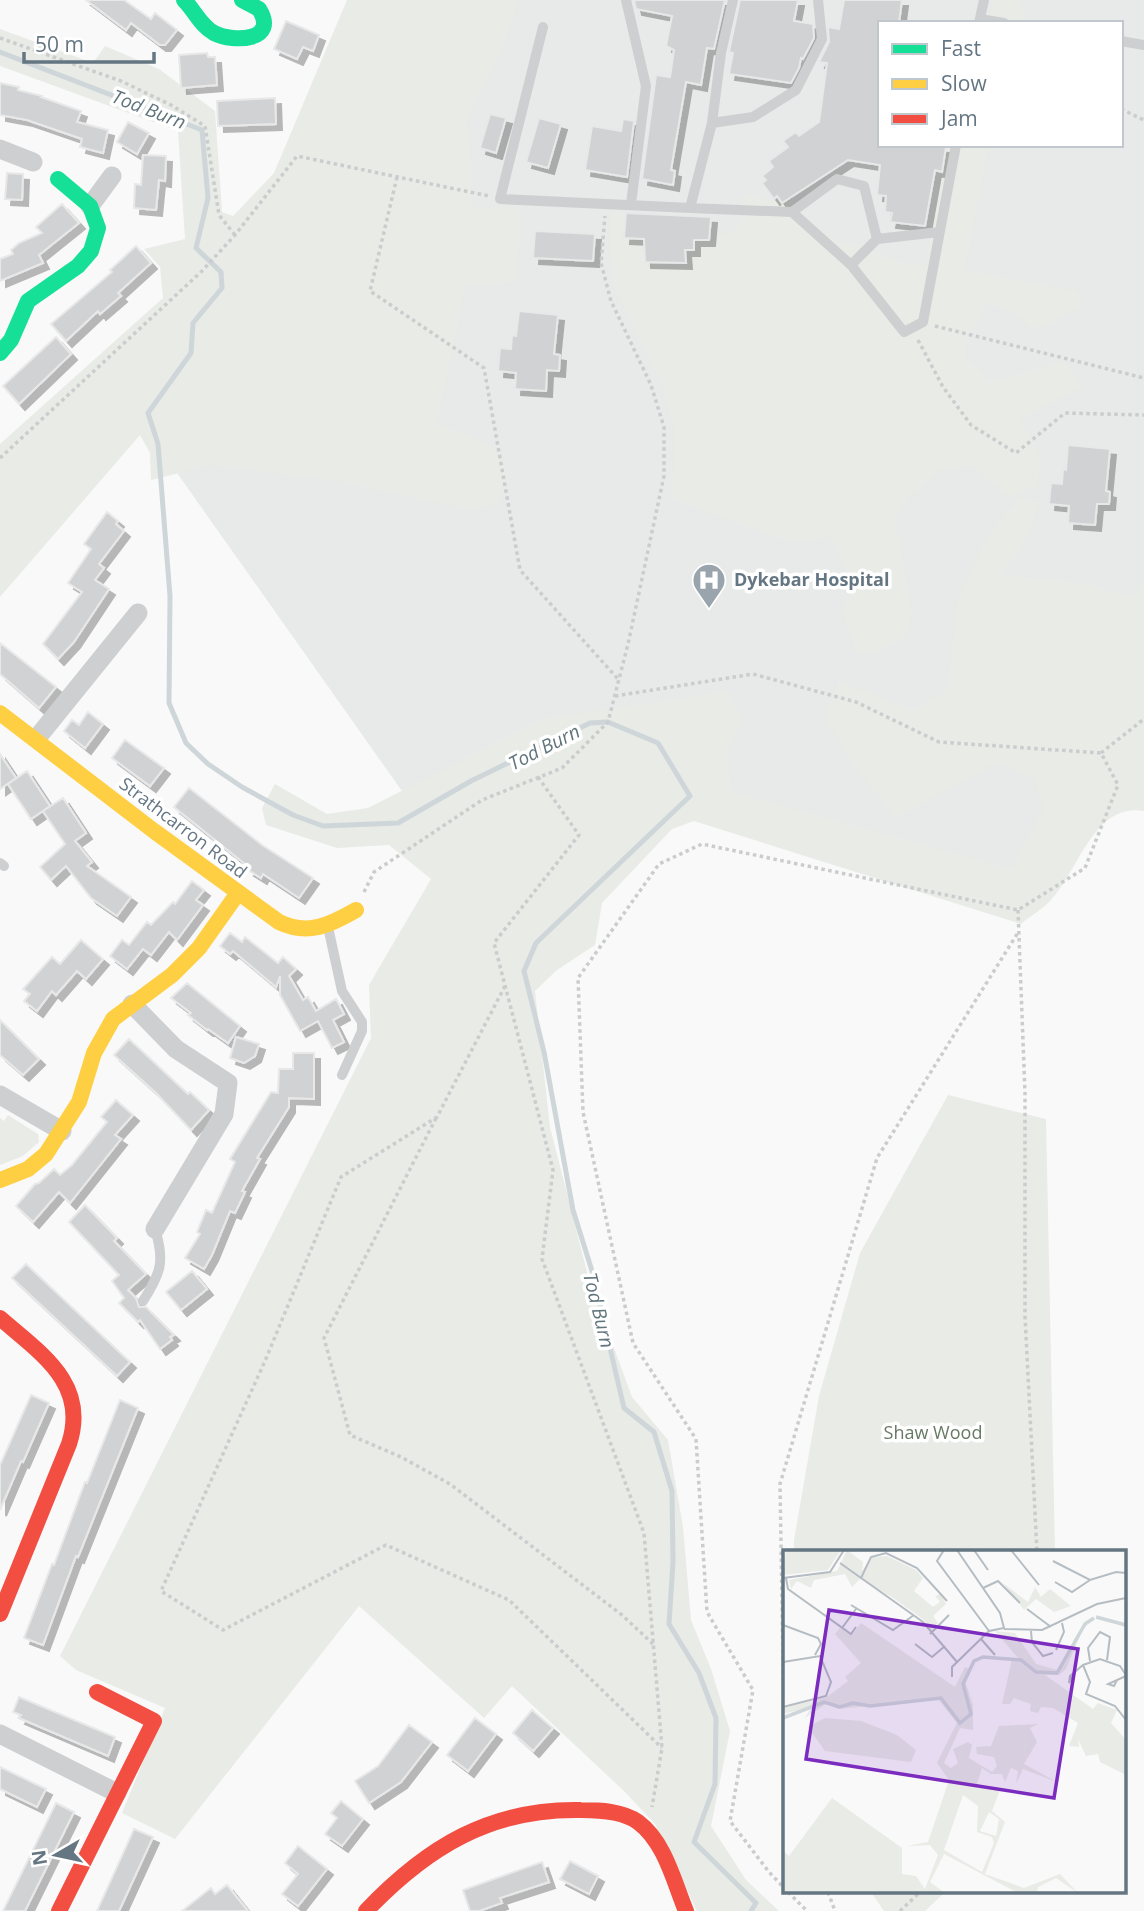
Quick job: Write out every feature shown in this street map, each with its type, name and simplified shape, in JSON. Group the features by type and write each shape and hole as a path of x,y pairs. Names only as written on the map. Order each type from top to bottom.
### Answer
{"street":[{"path":"193,2 206,29 243,41 256,36 262,28 263,16 257,6 242,0"},
{"path":"0,149 33,162"},
{"path":"90,206 112,176"},
{"path":"0,353 10,340 29,301 78,266 91,251 98,228 90,206 58,178"},
{"path":"37,738 138,613"},
{"name":"Strathcarron Road","path":"0,713 37,738 114,801 284,925 294,929 318,929 356,910"},
{"path":"0,1180 28,1170 46,1154 79,1102 94,1053 113,1019 173,975 199,948 238,893"},
{"path":"132,1004 176,1049 228,1083 224,1114 155,1229"},
{"path":"0,1095 62,1131"},
{"path":"0,1318 61,1376 75,1408 69,1444 0,1614"},
{"path":"59,1911 154,1721 97,1692"},
{"path":"0,1734 117,1793"},
{"path":"366,1911 383,1891 431,1852 472,1829 499,1819 538,1812 575,1810 615,1813 637,1820 648,1831 667,1865 686,1911"}],"lane":[{"path":"626,0 646,86 631,204"},
{"path":"690,208 712,123 721,53 733,0"},
{"path":"712,123 754,117 796,90 822,39 818,0"},
{"path":"979,21 984,0"},
{"path":"543,27 500,199 792,212 837,178 864,186 877,239"},
{"path":"1123,41 1144,44"},
{"path":"792,212 851,265 904,332 923,323 956,147"},
{"path":"851,265 877,239 939,232"},
{"path":"328,926 342,992 362,1023 362,1031 342,1075"},
{"path":"143,1301 158,1278 161,1264 161,1247 155,1229"}],"path":[{"path":"0,38 121,81 171,105 205,126 219,215 235,235"},
{"path":"1123,110 1144,120"},
{"path":"0,458 202,271 235,235 297,156 500,199"},
{"path":"397,177 370,291 484,368 520,570 619,680"},
{"path":"356,910 374,872 482,800 562,768 608,722 664,476 664,427 651,385 611,301 601,263 606,203"},
{"path":"923,323 1144,378"},
{"path":"911,328 943,387 971,425 1016,453 1065,413 1144,415"},
{"path":"615,696 753,674 856,702 939,743 1101,753 1144,719"},
{"path":"783,1886 730,1821 753,1690 707,1612 696,1439 633,1343 583,1112 578,978 659,864 702,844 1018,910 1085,868 1118,785 1101,753"},
{"path":"538,777 579,835 494,943 553,1170 542,1259 644,1533 662,1748 648,1831"},
{"path":"1018,910 1025,1093 1025,1316 1037,1550"},
{"path":"783,1661 780,1484 877,1158 1019,931"},
{"path":"505,986 324,1338 350,1435 401,1457 450,1485 622,1615 653,1645"},
{"path":"437,1116 341,1177 265,1361 161,1591 223,1630 386,1545 509,1600 662,1748"},
{"path":"791,1894 807,1911"},
{"path":"829,1894 835,1911"},
{"path":"900,1911 918,1894"}],"shaded area":[{"name":"Dykebar Hospital","path":"353,0 1144,0 1144,775 1022,895 689,805 520,958 165,456"}],"green space":[{"path":"347,0 519,0 498,59 466,120 471,158 472,209 517,206 522,222 515,283 466,285 437,424 493,446 509,474 497,504 467,509 336,481 211,465 151,480 150,453 140,435 0,597 0,444 163,298 160,267 144,249 185,239 178,131 0,66 0,29 93,63 105,46 159,69 215,111 222,212 233,216 274,173"},
{"path":"993,0 1020,0 1025,21 988,21"},
{"path":"948,147 989,147 965,270 1076,291 1082,303 1049,326 1031,328 1012,312 986,302 978,321 967,336 966,359 990,383 1065,360 1083,387 1020,419 1040,455 1039,485 1011,497 970,465 938,471 908,498 895,515 912,613 907,635 873,655 855,650 842,611 854,589 831,537 793,543 670,498 674,467 674,427 659,377 614,286 610,253 610,211 626,213 625,238 644,239 645,262 685,263 685,250 694,240 710,240 739,227 745,194 787,203 838,243 859,244 902,263 925,266"},
{"path":"1021,499 1041,502 1023,545 1001,575 1090,584 1131,598 1144,584 1144,811 1127,811 1112,817 1100,827 1051,900 1021,924 694,821 672,829 602,903 595,945 557,970 535,991 550,1127 589,1280 632,1397 668,1440 683,1527 691,1620 711,1669 730,1731 711,1826 746,1880 779,1911 697,1911 655,1824 625,1792 512,1686 484,1718 359,1606 175,1839 122,1813 165,1708 76,1670 60,1656 371,1038 369,985 431,879 389,845 337,848 266,825 262,808 275,784 327,814 368,808 543,719 726,691 743,719 727,752 732,792 1012,869 1043,810 1035,779 996,762 895,817 848,758 824,715 839,681 912,710 947,690 959,594 989,533"},
{"name":"Shaw Wood","path":"948,1095 1046,1119 1055,1550 794,1550 819,1396 860,1253"},
{"path":"8,1115 38,1134 39,1142 23,1156 0,1165 0,1118 4,1121"},
{"path":"872,1894 943,1894 925,1911 884,1911"}],"building":[{"path":"86,0 124,0 151,19 155,13 177,30 165,45 160,45 131,23 126,30"},
{"path":"634,0 725,0 714,49 707,48 701,85 686,82 671,170 675,171 673,185 642,179 656,75 670,77 674,50 666,46 672,16 636,9"},
{"path":"740,0 798,0 794,21 813,24 814,38 803,59 801,58 791,83 729,74 733,53 729,52"},
{"path":"844,0 902,0 899,21 878,21 878,147 946,147 942,172 935,170 925,226 890,222 892,213 885,212 886,196 877,195 880,165 848,160 782,203 777,196 774,199 762,183 766,180 762,176 773,167 769,161 788,147 783,141 796,132 799,136 819,122 827,63 819,62 829,42 828,27 839,29"},
{"path":"286,21 319,35 313,51 303,47 297,59 274,49"},
{"path":"207,53 208,57 215,57 217,85 181,88 179,55"},
{"path":"0,83 19,87 18,90 81,111 77,122 108,130 103,153 80,147 82,139 27,120 0,115"},
{"path":"275,98 276,124 218,126 217,101"},
{"path":"490,114 506,118 496,153 480,148"},
{"path":"539,118 561,124 548,168 526,162"},
{"path":"623,119 634,121 627,177 585,170 592,126 621,131"},
{"path":"128,122 149,133 137,154 117,142"},
{"path":"143,155 166,156 165,181 159,180 156,210 134,208 135,184 141,185"},
{"path":"7,173 23,174 22,200 5,199"},
{"path":"62,204 79,223 39,255 43,263 0,281 0,259 13,254 11,250 19,243 42,233 36,227"},
{"path":"626,213 711,217 709,240 694,240 694,250 685,250 686,263 645,262 644,239 624,238"},
{"path":"535,231 595,234 593,261 533,258"},
{"path":"136,246 151,263 118,293 121,296 100,314 98,311 66,341 51,324 112,272 110,270"},
{"path":"519,311 558,315 554,354 560,355 559,371 547,370 546,391 515,389 516,373 498,371 500,348 511,349 512,335 516,336"},
{"path":"56,337 71,354 19,404 3,386"},
{"path":"1068,445 1110,449 1106,491 1110,492 1109,504 1097,504 1095,525 1068,523 1069,506 1049,504 1051,483 1062,484"},
{"path":"107,512 118,521 116,524 124,531 99,564 104,568 95,580 109,589 74,642 58,659 43,644 82,592 68,583 91,549 84,544"},
{"path":"0,643 56,687 39,708 0,674"},
{"path":"88,712 103,724 85,748 64,731 72,720 79,725"},
{"path":"125,740 164,768 150,786 112,758"},
{"path":"0,754 16,778 0,789"},
{"path":"27,771 50,806 31,819 8,784"},
{"path":"189,788 262,845 313,878 299,898 263,874 261,878 248,870 250,868 174,807"},
{"path":"63,798 86,833 75,841 92,862 87,866 131,897 117,916 91,898 66,866 51,880 40,867 65,844 43,811"},
{"path":"192,881 204,890 196,900 203,905 177,940 169,932 151,955 143,949 127,969 110,956 122,940 129,945 147,922 151,925 173,902 175,904"},
{"path":"230,933 242,942 245,937 278,963 283,957 296,969 289,976 303,1000 308,997 316,1011 336,999 344,1014 333,1020 344,1042 332,1048 318,1021 300,1031 280,995 280,976 276,987 233,951 230,954 220,946"},
{"path":"81,940 103,959 86,979 77,971 56,995 52,991 37,1011 24,1001 30,994 23,989 52,957 60,964"},
{"path":"187,983 240,1026 228,1043 188,1015 191,1013 171,998"},
{"path":"0,1020 39,1059 23,1075 0,1055"},
{"path":"236,1037 259,1044 255,1056 244,1063 230,1058"},
{"path":"129,1039 209,1110 191,1130 114,1055"},
{"path":"293,1053 314,1053 314,1099 289,1098 289,1107 257,1158 260,1159 242,1191 245,1192 235,1213 230,1211 204,1269 185,1258 200,1234 197,1232 206,1210 212,1213 235,1162 230,1159 271,1092 278,1093 279,1069 293,1069"},
{"path":"116,1100 133,1115 115,1135 121,1139 70,1203 59,1192 33,1222 16,1206 35,1184 54,1169 60,1175 72,1165 107,1122 101,1117"},
{"path":"85,1205 117,1238 114,1241 146,1274 128,1290 136,1298 139,1307 146,1307 174,1335 170,1337 172,1340 160,1349 140,1320 138,1322 119,1303 124,1298 112,1281 119,1275 69,1222"},
{"path":"26,1264 130,1362 117,1376 12,1278"},
{"path":"192,1271 207,1289 181,1310 166,1292"},
{"path":"31,1395 49,1403 0,1510 0,1465"},
{"path":"120,1400 138,1408 78,1557 76,1556 43,1645 24,1638"},
{"path":"19,1697 115,1737 108,1756 19,1718 21,1715 13,1712"},
{"path":"532,1710 553,1728 533,1751 513,1733"},
{"path":"475,1718 496,1734 468,1771 447,1755"},
{"path":"409,1725 432,1742 401,1782 369,1803 355,1781 378,1766"},
{"path":"0,1767 46,1789 37,1807 0,1789"},
{"path":"341,1801 363,1819 342,1846 325,1834 337,1818 331,1813"},
{"path":"56,1803 74,1812 25,1911 3,1911"},
{"path":"134,1829 153,1837 119,1911 97,1911"},
{"path":"298,1846 327,1869 298,1906 282,1894 298,1874 285,1863"},
{"path":"570,1861 598,1876 589,1894 560,1879"},
{"path":"542,1862 549,1882 500,1898 502,1903 479,1911 470,1911 463,1890"},
{"path":"227,1885 248,1911 182,1911 211,1888 215,1894"}],"waterway":[{"name":"Tod Burn","path":"0,52 202,130 208,198 196,248 221,272 222,288 193,323 191,353 148,413 158,444 170,596 169,703 186,743 208,764 242,787 293,815 323,826 398,823 471,781 590,723 608,722 658,743 690,796 536,943 524,971 544,1052 573,1210 592,1271 624,1408 654,1432 672,1491 673,1562 669,1624 699,1673 716,1718 715,1784 694,1842 756,1903 751,1911"}],"traffic: fast":[{"path":"184,0 214,33 232,38 252,37 263,28 264,20 259,9 242,0"},
{"path":"0,353 11,340 28,301 78,266 91,251 98,228 90,206 58,179"}],"traffic: slow":[{"path":"0,713 154,831 279,922 300,928 319,927 356,910"},
{"path":"0,1180 28,1169 46,1154 79,1102 94,1053 113,1019 172,975 199,948 238,893"}],"traffic: jam":[{"path":"0,1318 57,1371 67,1387 72,1404 73,1423 69,1444 0,1614"},
{"path":"59,1911 154,1721 97,1692"},
{"path":"366,1911 413,1868 437,1850 463,1836 518,1816 548,1811 581,1810 625,1815 647,1830 668,1863 686,1911"}],"place":[{"name":"Dykebar Hospital","path":"709,610"}]}
